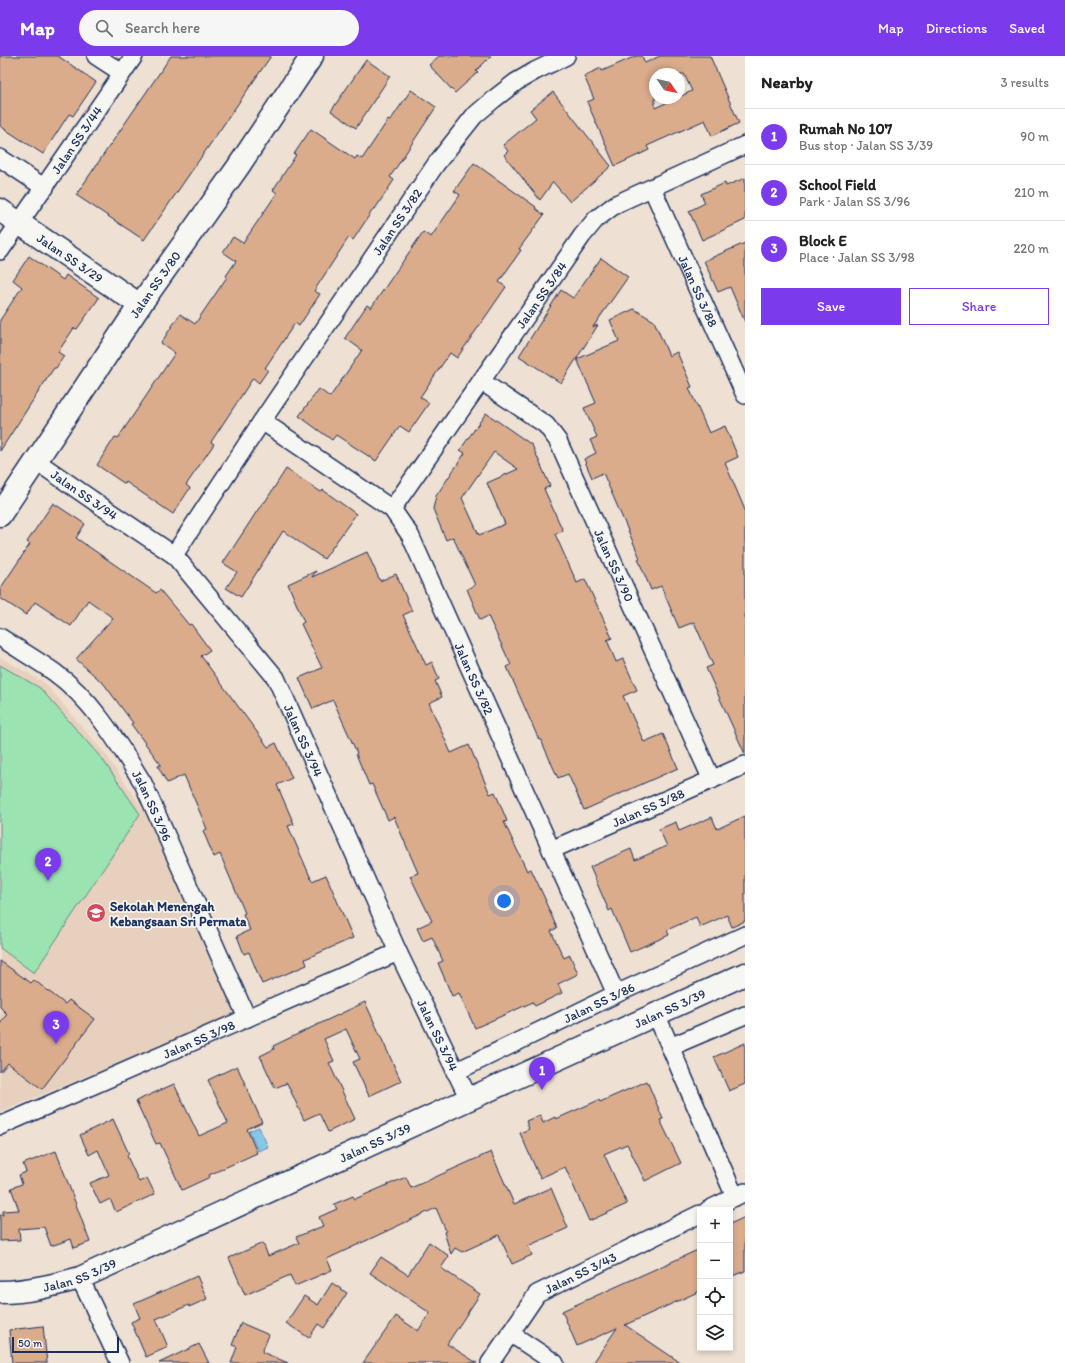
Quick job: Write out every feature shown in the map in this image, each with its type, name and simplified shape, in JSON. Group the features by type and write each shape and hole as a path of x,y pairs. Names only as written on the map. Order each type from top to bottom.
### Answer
{"street":[{"path":"96,56 122,74"},
{"name":"Jalan SS 3/44","path":"0,251 45,188 134,56"},
{"name":"Jalan SS 3/80","path":"0,515 140,305 238,167 312,56"},
{"name":"Jalan SS 3/82","path":"174,555 262,421 436,164 474,116 494,99 516,82 566,56"},
{"name":"Jalan SS 3/84","path":"392,508 582,236 596,219 616,204 745,145"},
{"path":"0,158 45,188"},
{"name":"Jalan SS 3/88","path":"652,188 745,394"},
{"name":"Jalan SS 3/29","path":"0,210 140,305"},
{"name":"Jalan SS 3/90","path":"481,381 546,425 558,441 712,780"},
{"name":"Jalan SS 3/82","path":"262,421 392,508 410,535 616,994"},
{"name":"Jalan SS 3/94","path":"36,461 174,555 276,678 398,952 468,1099"},
{"name":"Jalan SS 3/96","path":"0,637 54,672 78,693 104,723 123,751 143,784 246,1018"},
{"name":"Jalan SS 3/88","path":"551,850 745,765"},
{"name":"Jalan SS 3/86","path":"455,1072 616,994 745,935"},
{"name":"Jalan SS 3/98","path":"0,1126 398,952"},
{"name":"Jalan SS 3/39","path":"0,1292 16,1292 50,1287 80,1278 468,1099 745,974"},
{"path":"656,1014 740,1195 714,1207"},
{"path":"670,1047 745,1015"},
{"name":"Jalan SS 3/43","path":"490,1363 537,1294 697,1215"},
{"path":"80,1278 120,1363"},
{"path":"510,1333 555,1363"}],"shaded area":[{"name":"Sekolah Menengah Kebangsaan Sri Permata","path":"0,657 45,683 106,755 145,812 237,1014 0,1112"}],"green space":[{"path":"0,665 40,688 103,760 140,814 34,973 0,948"}],"water":[{"path":"259,1127 268,1147 258,1151 249,1131"}],"building":[{"path":"0,56 58,56 96,82 73,116 69,114 43,154 0,126"},
{"path":"171,56 271,56 144,240 76,195"},
{"path":"439,56 491,56 476,71 478,72 455,93 429,65"},
{"path":"636,56 642,56 645,63 660,56 710,56 739,123 712,136 705,120 647,146 649,150 615,166 587,102 594,99 584,76 601,68 602,71"},
{"path":"366,60 390,76 356,128 331,111"},
{"path":"411,90 436,107 390,177 394,180 375,209 374,208 353,240 349,237 314,291 320,294 299,326 295,323 265,368 268,370 259,383 253,378 211,442 214,444 186,485 190,488 173,514 126,482 125,484 97,465 115,437 118,438 175,353 161,343 180,314 195,324 236,261 223,252 233,237 243,243 277,193 273,190 296,155 294,154 311,129 355,159 357,156 362,159 388,120 390,121"},
{"path":"553,92 611,166 570,202 553,182 540,200 504,155 508,151 503,145 536,118 530,110"},
{"path":"474,163 536,207 535,208 544,215 519,249 521,250 499,282 506,287 457,358 450,353 420,397 429,403 409,432 400,426 376,461 336,435 332,440 299,416 319,389 330,397 362,350 345,338 367,305 371,308 423,232 431,237 460,195 454,191"},
{"path":"745,178 745,220 702,240 689,211 705,203 701,194 725,183 726,186"},
{"path":"745,243 745,322 730,287 718,292 704,261"},
{"path":"29,256 63,280 66,275 99,298 77,329 74,328 58,352 64,356 56,368 54,368 0,451 0,320 22,287 13,280"},
{"path":"601,258 628,277 593,327 598,325 561,383 519,356 561,290 573,298"},
{"path":"634,309 654,321 669,356 677,352 692,387 689,388 709,433 725,426 738,457 725,463 745,510 745,754 706,668 713,665 694,622 679,628 661,586 651,590 638,559 640,558 603,473 592,478 584,459 596,453 590,440 597,437 584,408 596,403 577,359 619,341 610,320"},
{"path":"486,413 532,445 550,486 544,489 563,531 555,534 577,583 585,579 612,638 607,640 616,662 623,659 637,690 623,696 644,742 663,734 678,768 584,810 568,774 558,778 541,740 539,740 507,667 511,665 488,616 480,620 467,589 475,585 453,537 446,540 433,509 436,496 465,453 460,450","holes":["494,452 518,469 487,483 505,524 479,535 462,498"]},
{"path":"286,469 321,492 323,490 356,514 324,559 283,531 241,597 226,588 237,572 223,563"},
{"path":"53,503 85,524 76,538 156,593 160,590 189,625 191,624 210,650 201,656 268,747 276,743 292,778 277,785 294,824 288,826 312,881 326,875 353,938 305,959 307,965 262,984 249,952 244,954 237,936 250,930 243,914 245,913 220,854 214,857 203,831 207,829 184,775 167,783 158,766 161,765 131,724 133,723 104,684 76,659 113,618 88,600 71,626 35,602 26,615 0,598 0,589 30,544 27,542"},
{"path":"367,552 380,581 396,574 412,611 403,615 426,665 432,662 439,679 435,681 442,697 429,703 451,753 469,745 490,794 495,792 507,821 504,822 527,871 531,869 546,901 557,928 551,931 564,958 570,955 578,974 558,984 562,993 535,1006 533,1002 475,1028 459,993 452,996 438,963 443,961 432,937 423,941 417,928 432,921 410,876 418,873 394,817 388,820 372,784 369,785 356,754 357,753 333,700 313,709 299,678 322,668 301,624 304,622 288,584 316,571 312,577"},
{"path":"745,816 745,921 732,927 727,915 700,927 696,917 667,930 669,935 630,952 612,909 609,911 590,867 631,849 635,860 667,846 659,829 676,822 679,831 712,817 717,829"},
{"path":"0,961 31,983 34,980 65,1004 69,1000 95,1019 42,1089 8,1063 0,1072 0,1024 7,1014 0,1007"},
{"path":"365,1002 401,1081 369,1096 353,1062 360,1059 346,1029 324,1039 334,1061 329,1063 355,1119 328,1132 319,1113 304,1120 287,1083 275,1088 260,1056 274,1049 273,1046"},
{"path":"745,1043 745,1084 729,1091 714,1057"},
{"path":"237,1066 262,1122 247,1129 257,1153 209,1175 210,1177 182,1190 160,1143 156,1144 136,1101 174,1084 199,1136 228,1123 208,1080"},
{"path":"647,1081 663,1119 660,1120 681,1163 645,1181 627,1144 604,1154 627,1204 589,1221 565,1167 540,1178 520,1133 529,1129 526,1121 540,1115 543,1123 555,1117 556,1119 599,1100 600,1102"},
{"path":"113,1119 129,1154 127,1156 139,1182 147,1178 155,1194 116,1212 110,1199 100,1204 90,1183 109,1175 98,1150 89,1155 80,1135"},
{"path":"56,1151 90,1242 74,1248 71,1239 51,1246 44,1227 19,1229 20,1240 0,1241 0,1215 3,1215 3,1211 19,1210 11,1188 22,1184 19,1175 26,1172 23,1164"},
{"path":"491,1152 514,1204 551,1188 568,1228 528,1246 532,1255 512,1264 499,1235 462,1252 455,1248 451,1254 444,1232 446,1231 436,1208 327,1259 332,1270 295,1286 290,1275 245,1295 229,1258 263,1243 268,1256 299,1243 296,1237 323,1226 319,1217 337,1209 334,1204 353,1196 355,1199 406,1177 411,1188"},
{"path":"745,1217 745,1271 733,1276 733,1243 733,1223"},
{"path":"429,1242 449,1256 441,1268 480,1294 447,1344 477,1363 363,1363 396,1316 418,1331 430,1313 370,1273 381,1257 408,1275"},
{"path":"697,1250 697,1292 625,1325 681,1363 593,1363 617,1328 577,1346 562,1311"},
{"path":"197,1276 207,1299 156,1319 168,1347 146,1357 131,1322 140,1318 134,1304"},
{"path":"332,1283 347,1293 324,1328 318,1324 309,1338 286,1323 304,1296 318,1305"},
{"path":"241,1323 269,1335 262,1352 288,1363 231,1363 237,1347 232,1345"},
{"path":"43,1326 47,1363 12,1363 9,1330"},
{"path":"199,1344 209,1363 159,1363"}],"place":[{"name":"School Field","path":"48,881"},
{"name":"Sekolah Menengah Kebangsaan Sri Permata","path":"96,913"},
{"name":"Block E","path":"56,1044"},
{"name":"Rumah No 107","path":"542,1090"}]}
